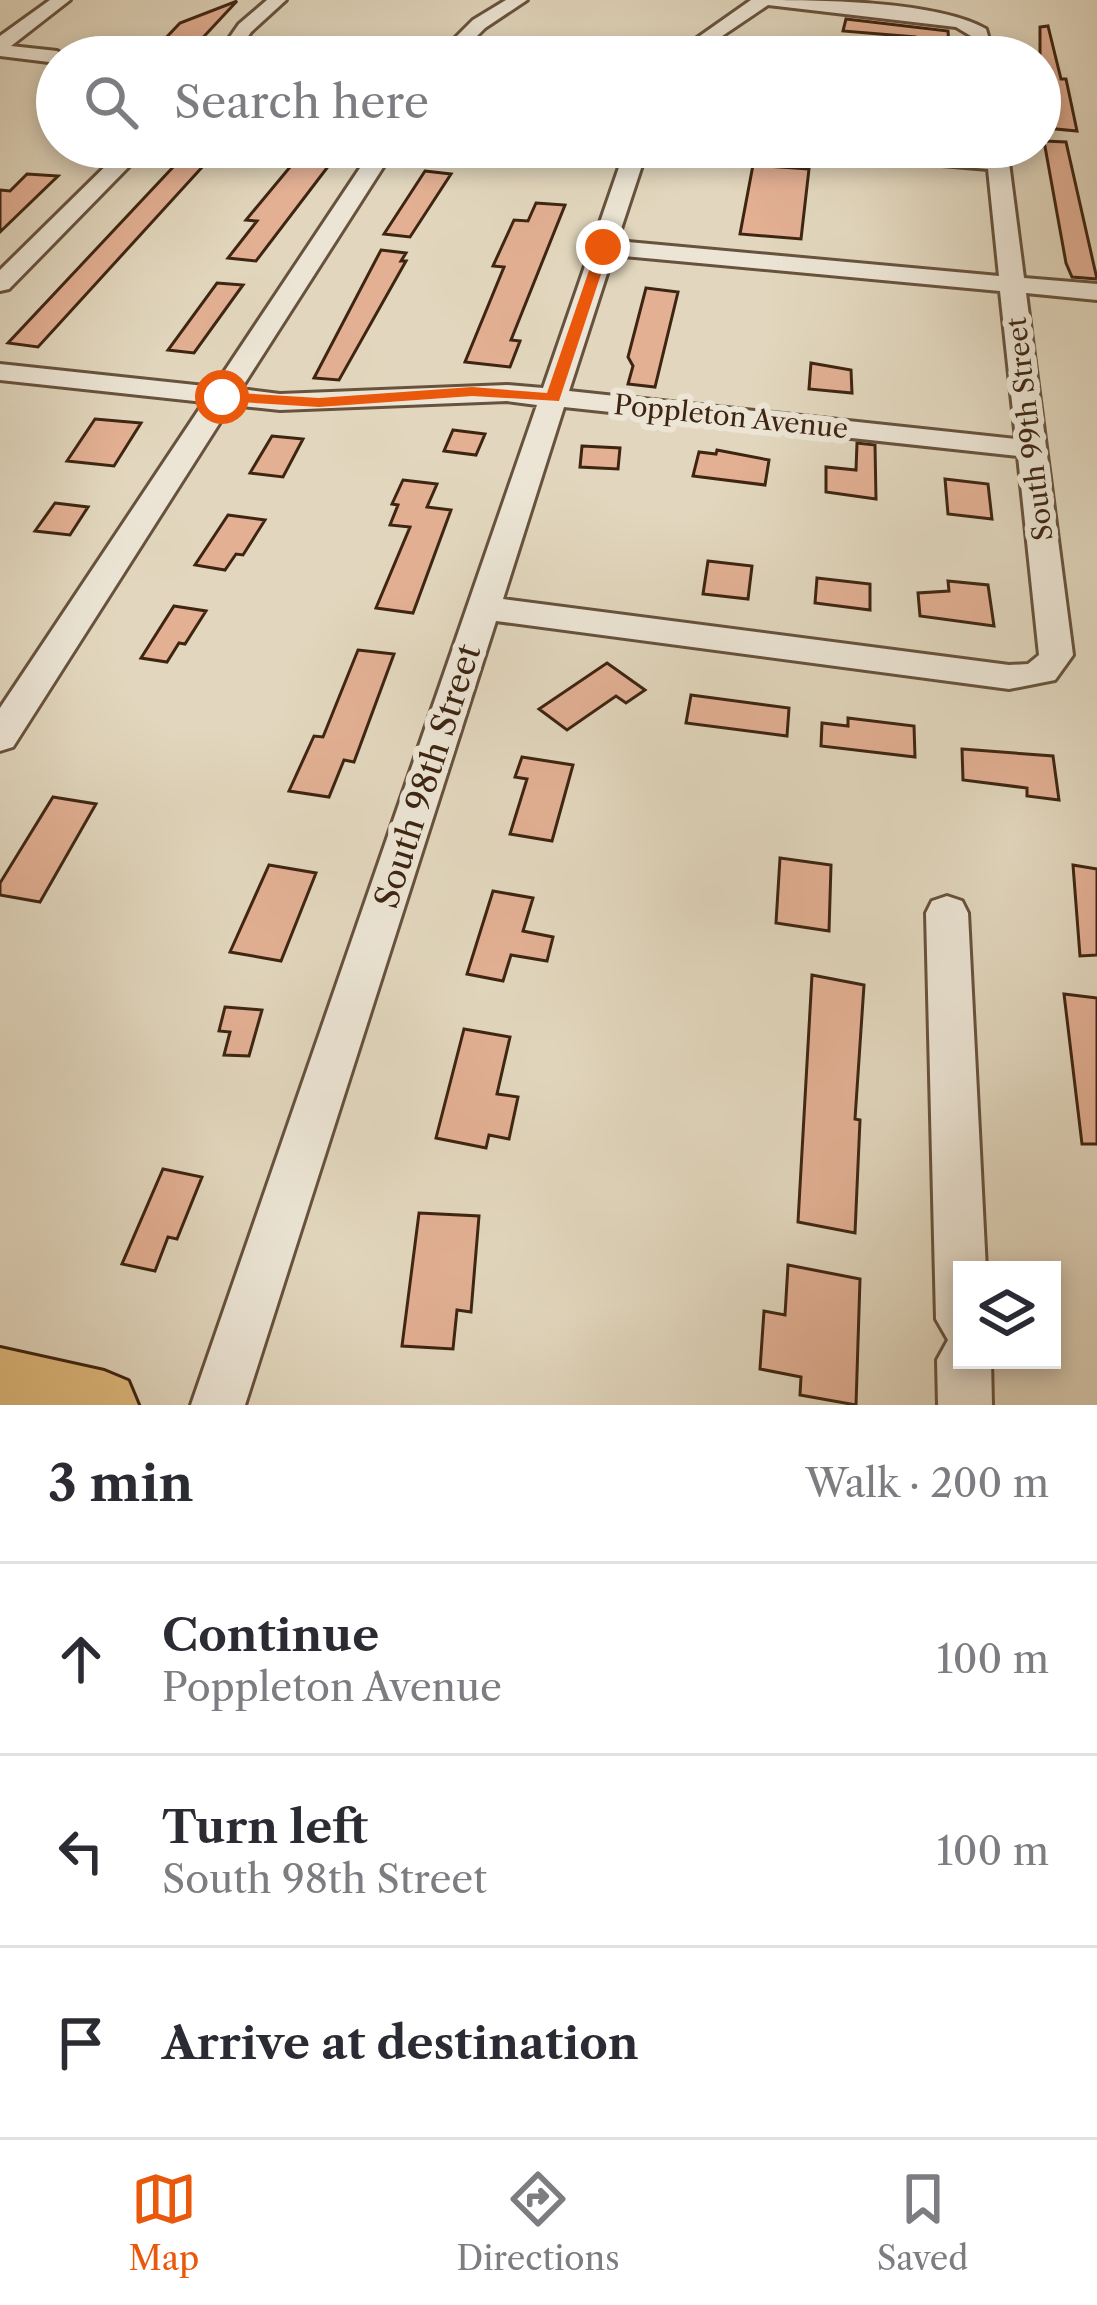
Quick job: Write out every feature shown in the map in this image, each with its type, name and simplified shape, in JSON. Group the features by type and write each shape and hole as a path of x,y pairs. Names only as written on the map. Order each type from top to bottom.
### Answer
{"main road":[{"path":"0,1382 104,1405"}],"street":[{"path":"0,48 61,0"},
{"path":"239,36 278,0"},
{"path":"466,36 518,0"},
{"path":"711,36 766,0 966,24 982,36"},
{"path":"0,48 36,54"},
{"path":"0,284 116,168"},
{"path":"0,737 371,168"},
{"name":"South 98th Street","path":"218,1405 630,168"},
{"name":"South 99th Street","path":"483,608 1009,677 1040,674 1056,655 998,168"},
{"path":"603,247 1097,292"},
{"name":"Poppleton Avenue","path":"0,372 319,403 472,392 553,398 1032,449"},
{"path":"947,913 960,1261"},
{"path":"964,1369 965,1405"}],"building":[{"path":"237,1 204,36 168,36 180,23"},
{"path":"846,19 948,31 948,36 903,36 843,31"},
{"path":"1061,79 1066,79 1077,131 1061,129"},
{"path":"1061,142 1066,142 1097,279 1072,277 1049,168 1061,168"},
{"path":"172,168 201,168 38,347 8,343"},
{"path":"289,168 327,168 256,261 228,258 257,221 246,220"},
{"path":"752,168 809,169 801,239 740,234"},
{"path":"425,171 451,174 410,237 384,234"},
{"path":"27,174 58,176 0,232 0,190 10,191"},
{"path":"536,203 565,205 511,340 520,341 510,367 465,362 504,267 493,266 514,220 528,221"},
{"path":"381,250 406,253 401,261 406,261 339,380 314,378"},
{"path":"217,283 243,285 194,353 168,350"},
{"path":"646,288 678,292 655,387 628,384 633,366 628,357"},
{"path":"811,363 851,370 852,393 809,389"},
{"path":"95,419 141,423 114,466 67,461"},
{"path":"453,430 485,434 476,455 444,451"},
{"path":"272,436 303,439 283,477 250,473"},
{"path":"857,443 875,445 876,499 826,492 826,467 856,470"},
{"path":"582,446 620,448 618,469 580,467"},
{"path":"717,450 769,460 765,485 693,476 699,452 716,454"},
{"path":"945,479 988,484 992,519 948,514"},
{"path":"403,480 437,484 427,507 451,510 413,613 376,608 410,527 390,525 398,505 392,504"},
{"path":"55,503 88,507 70,535 35,531"},
{"path":"228,515 265,520 243,555 236,554 225,570 195,565"},
{"path":"708,561 752,566 748,599 703,594"},
{"path":"817,578 870,584 870,610 815,603"},
{"path":"948,581 988,585 994,626 920,616 918,593 949,591"},
{"path":"174,606 206,611 167,662 141,658"},
{"path":"358,650 394,654 354,762 344,760 329,797 289,791 314,736 323,737"},
{"path":"607,663 645,690 626,703 616,696 567,730 539,709"},
{"path":"691,695 789,708 787,736 686,723"},
{"path":"848,718 914,726 915,757 821,746 822,723 848,726"},
{"path":"962,749 1053,756 1059,800 1027,796 1027,788 963,780"},
{"path":"522,757 573,765 552,841 510,834 527,779 515,777"},
{"path":"53,797 96,804 40,902 0,895 0,883"},
{"path":"780,858 831,865 829,931 776,923"},
{"path":"269,865 316,873 281,961 230,952"},
{"path":"1073,865 1097,869 1097,955 1080,956"},
{"path":"493,891 533,898 523,931 553,937 547,961 511,955 503,981 467,974"},
{"path":"812,975 864,985 855,1119 860,1120 855,1233 798,1222"},
{"path":"1064,994 1097,998 1097,1144 1082,1144"},
{"path":"225,1007 262,1010 249,1056 224,1055 230,1032 219,1031"},
{"path":"464,1029 510,1037 497,1094 518,1097 509,1139 489,1135 486,1148 436,1138"},
{"path":"163,1169 202,1177 177,1239 168,1237 155,1271 122,1264"},
{"path":"419,1213 479,1216 471,1312 457,1310 453,1349 402,1346"},
{"path":"788,1265 860,1279 856,1405 800,1395 801,1377 760,1369 764,1311 785,1315"}],"route":[{"path":"222,397 319,403 472,392 553,398 603,247"}]}
